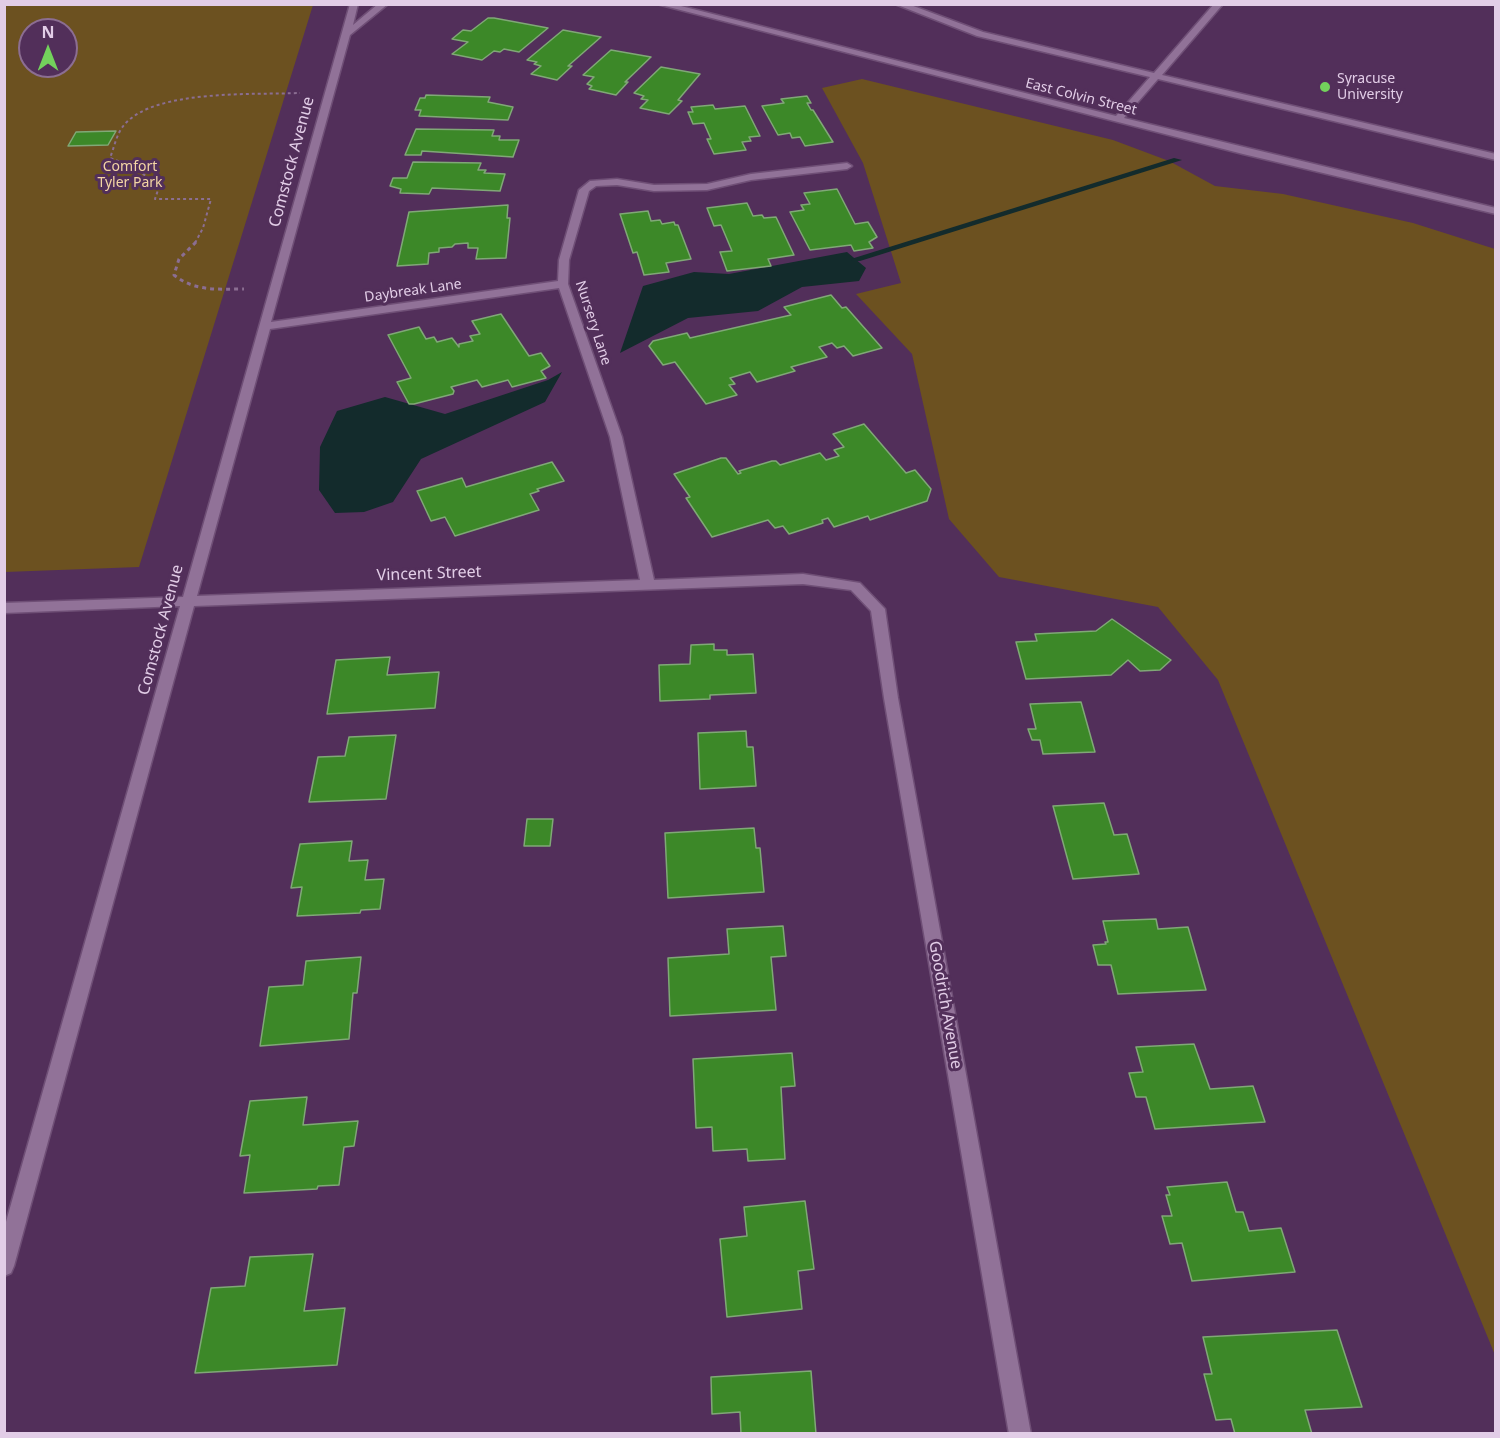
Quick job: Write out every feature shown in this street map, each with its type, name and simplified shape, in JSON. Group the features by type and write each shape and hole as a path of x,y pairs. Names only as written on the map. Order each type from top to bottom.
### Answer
{"street":[{"name":"Comstock Avenue","path":"4,1266 188,601 267,326 354,4"},
{"path":"346,34 384,4"},
{"name":"East Colvin Street","path":"661,4 1118,120 1496,211"},
{"path":"899,4 980,34 1496,156"},
{"path":"1118,120 1219,4"},
{"name":"Nursery Lane","path":"648,584 615,437 563,284 564,260 584,190 594,183 617,182 654,188 707,187 751,177 847,166"},
{"name":"Daybreak Lane","path":"267,326 563,284"},
{"name":"Vincent Street","path":"4,608 803,579 855,586"},
{"name":"Goodrich Avenue","path":"855,586 878,609 893,710 1020,1434"}],"path":[{"path":"276,289 205,290 182,283 174,275 178,258 199,237 207,221 211,199 155,199 158,190 152,180 128,165 110,158 123,125 144,108 176,99 330,92"}],"green space":[{"name":"Comfort Tyler Park","path":"4,5 313,5 139,567 5,572"},
{"path":"862,79 1113,140 1169,161 1215,186 1283,194 1413,223 1495,249 1495,1355 1218,680 1158,607 999,577 949,519 912,354 856,294 901,283 863,163 822,88"}],"shaded area":[{"path":"847,252 866,268 859,281 802,287 758,311 688,318 620,353 643,286 694,272 729,274"},
{"path":"562,372 545,402 421,459 393,502 364,512 335,513 319,490 320,447 337,411 385,397 445,414 548,380"}],"building":[{"path":"488,18 548,28 519,52 504,49 500,52 494,51 482,60 452,54 468,42 452,39 463,30 471,31"},
{"path":"563,30 601,37 568,66 572,66 557,80 531,74 541,66 534,64 537,62 527,60"},
{"path":"611,50 651,57 625,82 628,82 616,95 589,89 592,86 587,84 594,77 583,75"},
{"path":"661,67 700,74 678,100 682,101 669,114 640,108 648,100 641,99 644,96 634,93"},
{"path":"426,95 490,97 488,102 513,107 508,120 419,116 421,110 415,110 420,98 425,98"},
{"path":"807,96 811,103 807,103 833,142 805,146 800,137 792,138 790,133 778,135 762,106 784,103 781,99"},
{"path":"713,105 715,109 745,106 760,136 749,137 751,141 742,142 746,150 714,154 707,139 711,139 704,123 693,124 688,112 693,112 691,107"},
{"path":"416,129 494,130 492,136 500,136 499,140 519,140 513,157 422,151 421,155 405,155"},
{"path":"116,131 108,145 68,146 76,132"},
{"path":"413,162 481,163 478,170 486,170 484,173 505,174 500,191 432,188 429,194 400,193 401,189 390,186 393,178 407,178"},
{"path":"837,189 855,224 868,222 877,237 869,242 873,248 854,251 851,245 810,250 790,212 804,210 801,205 810,204 804,193"},
{"path":"747,203 753,216 776,217 794,255 768,259 771,266 727,271 720,252 732,251 721,225 714,226 707,208"},
{"path":"508,205 507,218 510,218 506,258 476,259 478,248 468,248 468,243 439,248 439,252 429,253 428,264 397,266 409,212"},
{"path":"648,211 651,221 660,220 662,224 674,222 678,225 691,259 666,263 669,272 644,275 637,252 633,253 620,214"},
{"path":"831,295 842,308 846,307 882,348 853,356 844,346 837,348 832,343 819,347 827,357 791,367 795,371 757,382 750,372 730,378 735,384 729,385 737,395 706,404 675,362 663,365 649,346 653,341 687,333 690,338 791,315 784,307"},
{"path":"501,314 529,356 541,353 550,366 541,371 546,378 512,387 508,380 482,387 477,380 451,387 453,394 409,404 397,382 411,378 388,335 419,327 426,339 434,337 437,342 452,338 459,347 459,344 473,341 470,336 480,334 472,321"},
{"path":"864,424 906,473 915,470 931,489 927,501 870,520 868,516 834,527 828,518 822,520 823,523 789,534 783,526 775,528 768,520 712,537 686,498 690,497 674,474 721,458 726,458 738,474 741,473 739,471 772,461 780,465 820,453 826,460 839,456 834,450 844,447 833,434"},
{"path":"552,462 564,481 537,489 539,491 530,494 539,510 455,536 445,517 431,521 417,491 462,478 466,487"},
{"path":"1112,619 1171,660 1160,670 1140,671 1128,660 1111,675 1026,679 1016,642 1037,641 1035,634 1096,631"},
{"path":"714,644 714,650 727,650 727,655 753,654 756,693 710,695 710,699 660,701 659,665 690,664 691,645"},
{"path":"390,657 387,675 439,672 435,708 327,714 336,660"},
{"path":"1081,702 1095,752 1043,754 1040,740 1032,740 1028,729 1036,729 1030,704"},
{"path":"746,731 747,747 753,747 756,786 700,789 698,733"},
{"path":"396,735 386,799 309,802 318,757 345,756 349,737"},
{"path":"1104,803 1114,835 1127,834 1139,874 1073,879 1053,806"},
{"path":"527,819 553,819 550,846 524,846"},
{"path":"754,828 756,848 760,848 764,892 668,898 665,833"},
{"path":"352,841 349,861 368,860 365,880 384,879 380,909 361,910 360,913 297,916 302,887 291,888 300,844"},
{"path":"1156,919 1158,929 1188,927 1206,990 1118,994 1111,965 1098,965 1093,945 1108,942 1103,921"},
{"path":"783,926 786,956 771,957 776,1010 670,1016 668,958 729,954 727,929"},
{"path":"361,957 357,993 353,993 349,1039 260,1046 269,987 303,985 306,961"},
{"path":"1194,1044 1210,1089 1253,1086 1265,1122 1155,1129 1146,1097 1136,1097 1129,1073 1143,1072 1136,1047"},
{"path":"792,1053 795,1086 781,1087 785,1159 748,1161 747,1149 713,1151 712,1127 696,1128 693,1059"},
{"path":"307,1097 303,1125 358,1121 354,1146 344,1147 339,1185 318,1186 317,1189 244,1193 250,1155 240,1156 250,1101"},
{"path":"1227,1182 1236,1212 1243,1212 1249,1231 1281,1228 1295,1272 1192,1281 1182,1243 1170,1244 1162,1216 1172,1216 1166,1195 1170,1195 1167,1187"},
{"path":"805,1201 814,1269 798,1271 802,1309 727,1317 720,1239 747,1236 744,1207"},
{"path":"313,1254 304,1311 345,1308 337,1365 195,1373 211,1288 245,1286 250,1257"},
{"path":"1337,1330 1362,1407 1305,1410 1312,1434 1235,1434 1231,1419 1216,1420 1204,1374 1212,1374 1203,1337"},
{"path":"811,1371 816,1434 741,1434 740,1412 712,1414 711,1377"}],"waterway":[{"path":"856,259 1177,160"}],"place":[{"name":"Syracuse University","path":"1325,87"}]}
